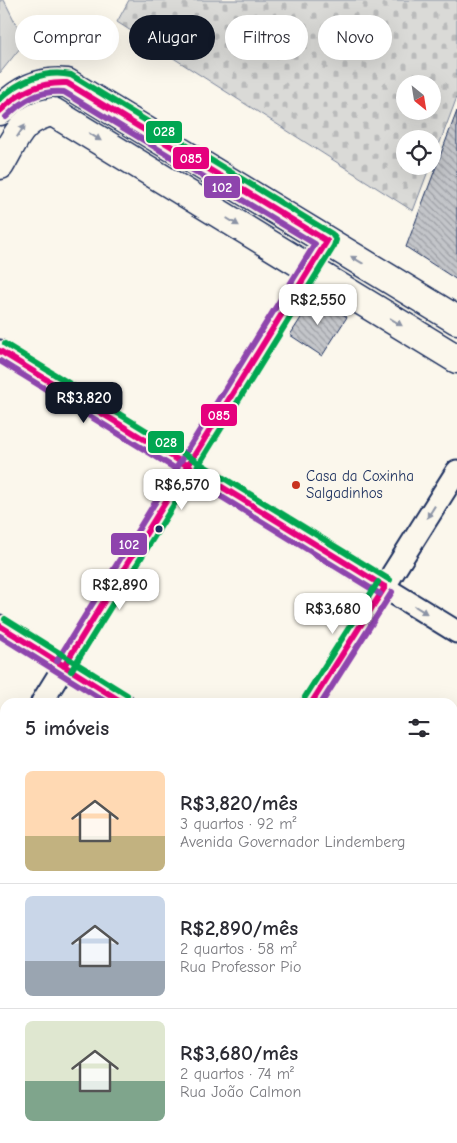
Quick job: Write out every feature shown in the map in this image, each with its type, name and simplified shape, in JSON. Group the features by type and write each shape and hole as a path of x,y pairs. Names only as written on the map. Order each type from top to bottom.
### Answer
{"main road":[{"path":"0,111 12,97 35,86 51,82 67,83 457,320"},
{"path":"0,165 22,126 36,115 53,112 457,359"}],"street":[{"path":"44,698 310,269"},
{"path":"0,351 457,632"},
{"path":"315,698 457,471"},
{"path":"0,626 116,698"}],"green space":[{"path":"0,0 4,0 15,22 15,54 0,73"},
{"path":"129,0 457,0 457,97 441,140 441,130 396,130 396,175 427,175 413,211 177,60 215,60 215,15 129,15 129,30 119,23 119,18"}],"building":[{"path":"457,111 457,280 406,247 433,175 441,175 441,154"},
{"path":"315,296 347,317 322,356 290,335"}],"transit line":[{"name":"028","path":"0,99 15,87 33,78 52,74 71,75 332,234 336,240 71,671"},
{"name":"085","path":"0,111 15,98 39,86 67,83 327,241 64,666"},
{"name":"102","path":"6,117 32,97 47,93 64,92 315,244 57,661"},
{"name":"028","path":"5,344 390,580"},
{"name":"085","path":"0,351 385,587"},
{"name":"102","path":"0,361 380,594"},
{"name":"028","path":"305,697 378,582"},
{"name":"085","path":"315,698 385,587"},
{"name":"102","path":"325,698 392,592"},
{"name":"028","path":"5,619 127,695"},
{"name":"085","path":"0,626 116,698"},
{"name":"102","path":"0,636 100,698"}],"place":[{"name":"Casa da Coxinha Salgadinhos","path":"296,485"}]}
